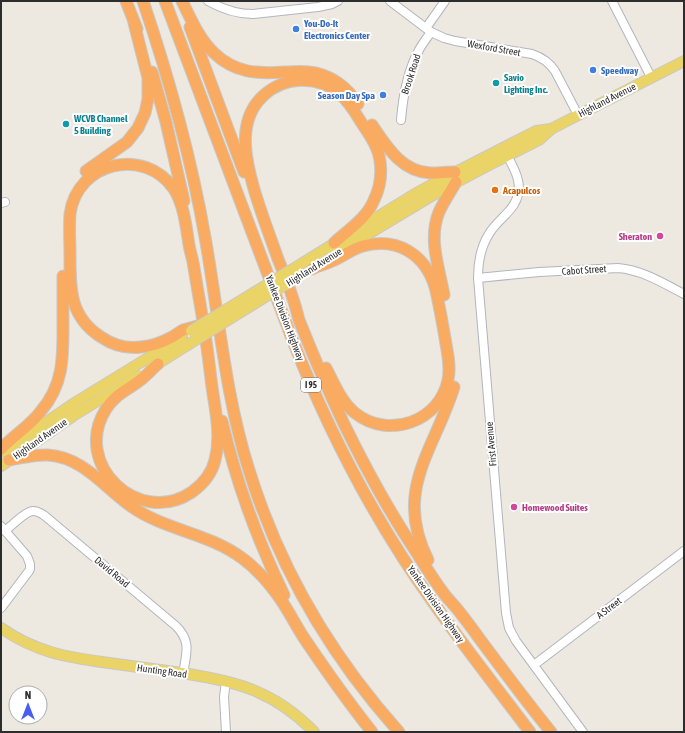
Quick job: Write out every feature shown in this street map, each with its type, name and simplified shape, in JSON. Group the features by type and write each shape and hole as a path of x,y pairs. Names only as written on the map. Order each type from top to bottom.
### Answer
{"highway":[{"path":"126,1 143,44 172,147 193,247 217,416 217,449 214,464 209,474 203,482 191,492 165,502 141,500 132,496 114,483 100,463 96,440 100,420 109,404 120,394 143,379 158,364"},
{"path":"142,1 171,90 190,164 206,239 232,401 243,448 255,488 279,548 294,580 317,622 357,682 399,732"},
{"name":"Yankee Division Highway","path":"165,1 293,341 318,401 341,449 375,511 415,575 456,634 530,732"},
{"path":"181,1 203,40 214,52 227,62 241,69 254,72 305,72 317,73 328,77 349,92 392,154 401,162 409,167 421,171 456,177 439,212 434,237 434,246 455,356 456,378 451,396 420,472 415,492 414,506 416,526 423,550 433,570 457,608 519,692 551,732"},
{"path":"181,1 250,188 292,295 332,380 348,406 357,415 369,422 392,426 402,425 412,422 430,411 440,400 445,391 449,369 435,287 430,273 423,263 414,254 402,247 392,244 379,244 356,248 333,261 312,268"},
{"path":"1,449 43,410 52,395 60,375 63,351 63,216 64,205 68,195 84,172 118,149 131,138 141,124 145,113 148,95 148,76 134,23"},
{"path":"259,208 245,145 245,134 254,108 268,91 285,83 307,80 326,85 340,94 350,106 375,144 381,165 378,192 372,205 361,219 334,243"},
{"path":"194,262 189,247 183,212 179,199 171,185 158,173 140,165 116,165 95,173 80,188 70,214 70,281 73,301 77,312 84,323 93,332 107,342 118,346 129,347 153,345 166,340 183,330 192,334 202,324"},
{"path":"292,295 298,317 317,364 335,406 363,462 416,552 445,595 457,608"},
{"path":"208,355 228,446 252,523 282,590 319,659"},
{"path":"4,460 43,455 52,455 70,460 82,466 141,512 161,522 214,541 231,550 251,565 269,583 305,641 372,732"}],"main road":[{"name":"Highland Avenue","path":"4,460 71,406 298,271 334,243 403,201 456,177 504,152 536,131 551,129 684,61"},
{"name":"Highland Avenue","path":"202,324 298,271 312,268 418,203 456,177"},
{"name":"Highland Avenue","path":"4,460 158,364 192,334"},
{"name":"Hunting Road","path":"1,628 32,646 45,651 79,659 226,681 251,689 269,697 292,712 314,732"}],"street":[{"path":"208,1 244,14 312,8 328,5 338,1"},
{"name":"Wexford Street","path":"390,1 428,30 450,40 532,54 543,59 550,64 554,70 578,115"},
{"name":"Brook Road","path":"400,120 409,74 428,30 445,1"},
{"path":"612,1 651,77"},
{"name":"First Avenue","path":"504,152 517,177 519,191 517,199 512,207 492,229 484,243 479,257 478,278 506,613 513,637 583,732"},
{"name":"Cabot Street","path":"478,278 539,272 624,268 641,273 684,294"},
{"name":"David Road","path":"3,529 31,511 36,511 45,516 182,632 187,646 184,674"},
{"path":"1,608 28,573 30,566 27,556 3,529"},
{"name":"A Street","path":"534,665 684,551"},
{"path":"226,681 224,697 226,732"}],"place":[{"name":"You-Do-It Electronics Center","path":"296,29"},
{"name":"Speedway","path":"593,70"},
{"name":"Savio Lighting Inc.","path":"496,83"},
{"name":"Season Day Spa","path":"383,95"},
{"name":"WCVB Channel 5 Building","path":"66,124"},
{"name":"Acapulcos","path":"495,190"},
{"name":"Sheraton","path":"660,236"},
{"name":"Homewood Suites","path":"514,507"}]}
